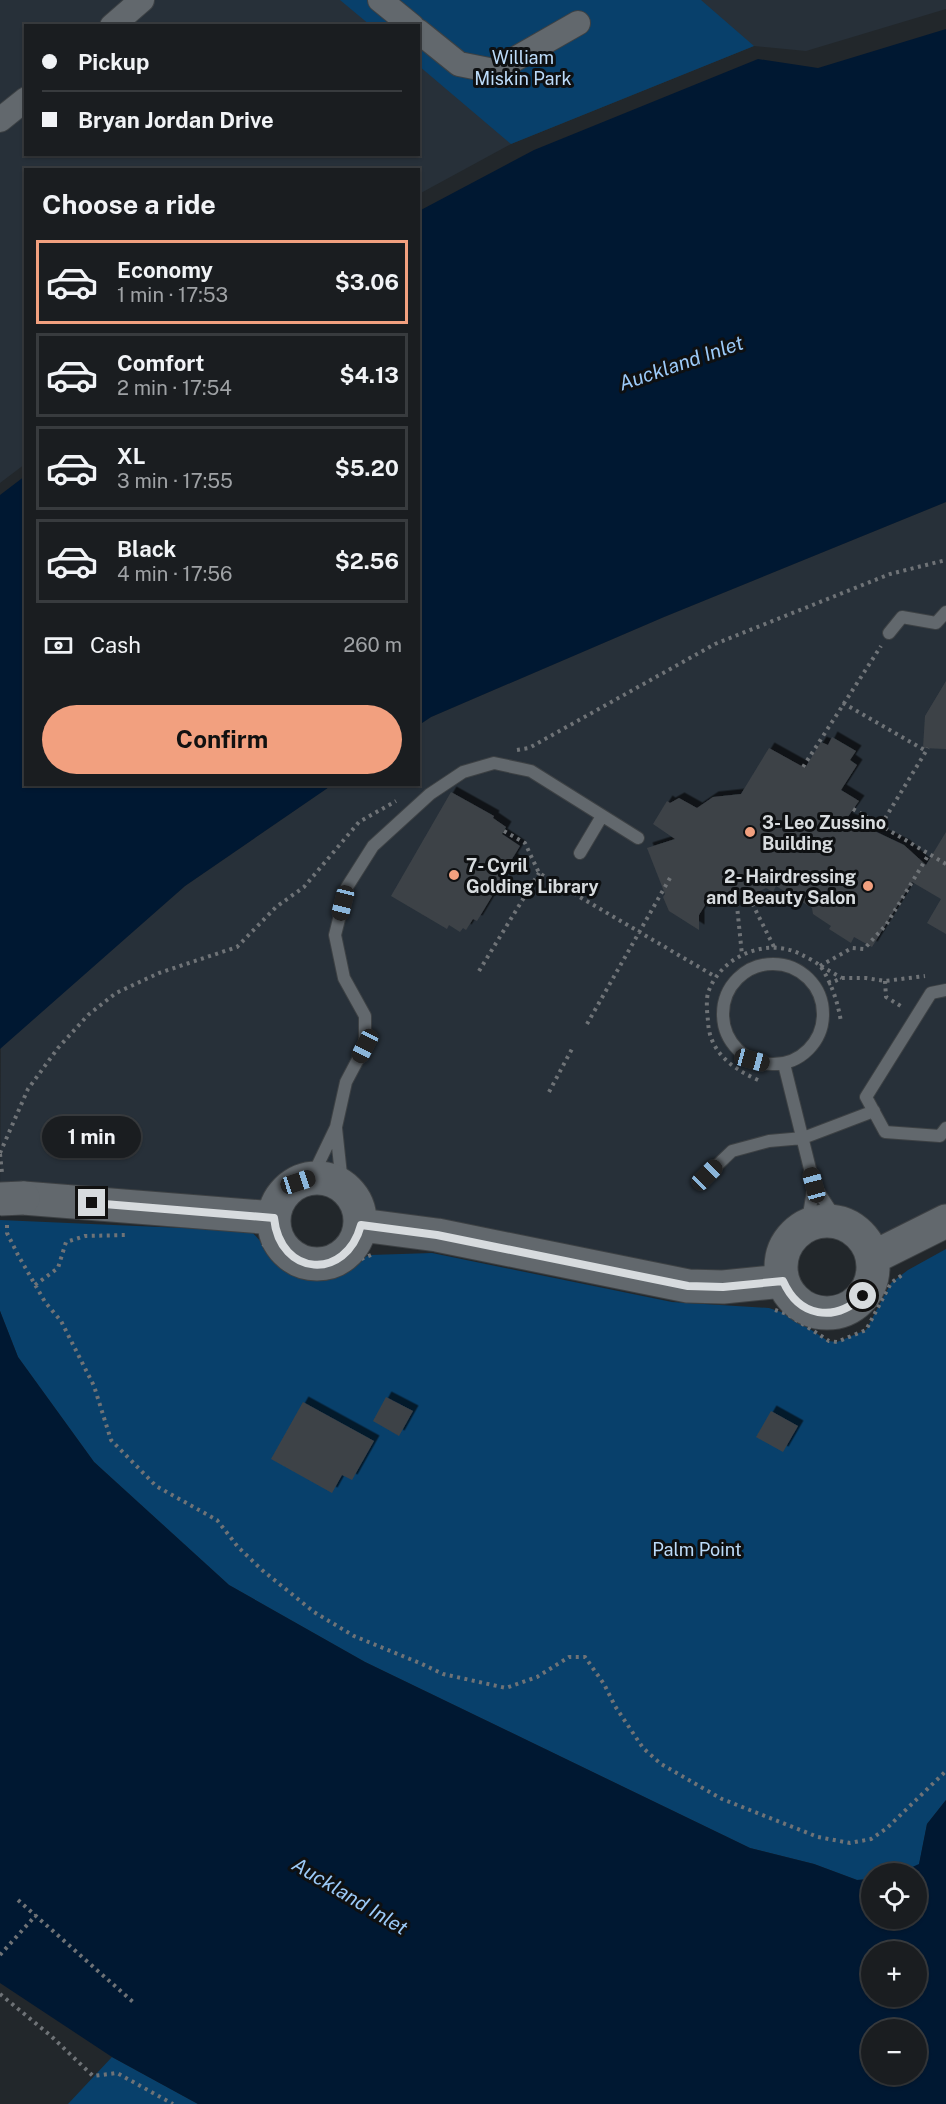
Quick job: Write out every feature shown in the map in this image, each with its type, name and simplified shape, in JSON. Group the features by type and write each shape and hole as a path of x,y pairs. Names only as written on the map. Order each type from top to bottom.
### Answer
{"main road":[{"path":"327,1181 353,1195 360,1210 361,1225 357,1240 348,1252 336,1261 321,1264 306,1263 293,1257 282,1247 275,1233 274,1218 277,1203 286,1191 298,1182 327,1181"},
{"path":"11,1198 274,1218"},
{"path":"822,1221 839,1223 855,1230 866,1243 872,1258 872,1272 863,1296 854,1305 842,1311 827,1313 813,1311 800,1304 789,1294 783,1281 781,1264 785,1249 794,1235 807,1226 822,1221"},
{"path":"872,1258 946,1221"},
{"path":"361,1225 437,1235 688,1286 723,1287 783,1281"}],"street":[{"path":"114,24 142,0"},
{"path":"380,0 410,24"},
{"path":"420,33 459,64 494,71 578,23"},
{"path":"0,120 24,101"}],"lane":[{"path":"889,633 902,617 936,623 946,612"},
{"path":"327,1181 346,1082 365,1046 365,1016 344,978 335,934 347,887 373,846 430,794 463,772 494,763 531,771 639,838"},
{"path":"580,854 602,816"},
{"path":"781,964 798,970 811,981 820,996 823,1013 820,1030 812,1045 800,1057 783,1064 768,1064 746,1056 729,1038 724,1024 723,1008 728,992 737,979 750,970 765,965 781,964"},
{"path":"946,990 931,993 866,1097 885,1132 940,1136 946,1128"},
{"path":"783,1064 814,1185 839,1223"},
{"path":"707,1175 732,1151 770,1141 802,1138 874,1111"},
{"path":"327,1181 336,1127"},
{"path":"807,1226 814,1185"}],"path":[{"path":"517,750 529,748 715,644 890,574 946,560"},
{"path":"803,767 889,633"},
{"path":"843,703 927,750 881,825"},
{"path":"0,1153 28,1089 58,1048 88,1015 116,993 159,973 237,947 276,908 304,887 359,822 399,798"},
{"path":"853,809 946,864"},
{"path":"504,831 525,843 539,873 716,977"},
{"path":"820,966 852,948 864,950 886,925 928,854"},
{"path":"479,971 539,873"},
{"path":"587,1024 670,878"},
{"path":"736,896 742,955"},
{"path":"749,897 775,947"},
{"path":"758,1080 729,1064 716,1050 708,1032 708,994 716,977 730,962 742,955 758,949 775,947 794,951 842,978"},
{"path":"820,966 837,998 841,1022"},
{"path":"828,984 842,978 885,981 927,976"},
{"path":"885,981 886,997 904,1008"},
{"path":"549,1092 573,1047"},
{"path":"35,1285 45,1302 61,1321 94,1386 111,1440 156,1486 218,1520 238,1548 262,1570 314,1612 354,1636 443,1674 506,1688 537,1677 569,1657 585,1657 643,1748 661,1764 722,1799 818,1837 850,1844 871,1839 887,1828 946,1771"},
{"path":"18,1900 133,2002"},
{"path":"0,1955 36,1915"},
{"path":"0,1994 51,2036 93,2076 117,2073 173,2104"}],"shaded area":[{"path":"0,0 946,0 946,9 806,51 754,46 511,144 420,193 420,168 24,168 24,465 0,483"},
{"path":"946,502 946,1221 866,1243 854,1230 839,1223 822,1221 807,1225 794,1235 785,1249 781,1265 783,1281 723,1287 360,1210 353,1195 342,1184 327,1178 312,1177 298,1182 286,1191 277,1203 0,1199 1,1047 185,886 331,786 420,786 420,724 431,717 664,617"}],"green space":[{"name":"William Miskin Park","path":"340,0 701,0 754,46 511,144 420,67 420,24 369,24"},
{"name":"Palm Point","path":"0,1220 251,1231 286,1269 325,1274 370,1255 432,1253 672,1302 769,1308 787,1314 828,1341 837,1342 866,1330 891,1283 908,1270 946,1249 946,1800 927,1824 919,1863 861,1863 861,1880 857,1880 814,1864 750,1848 365,1662 229,1585 94,1462 18,1357 0,1311"},
{"path":"112,2057 198,2104 68,2104"}],"water":[{"name":"Auckland Inlet","path":"946,29 946,502 664,617 431,717 420,724 420,210 534,150 758,59 818,68"},
{"path":"24,477 24,786 331,786 185,886 0,1049 0,495"},
{"name":"Auckland Inlet","path":"0,1311 18,1357 94,1462 229,1585 365,1662 750,1848 814,1864 861,1880 861,1929 927,1929 927,1863 919,1863 927,1824 946,1800 946,2104 198,2104 112,2057 0,1983"}],"building":[{"path":"946,681 946,749 923,748 925,716"},
{"name":"3- Leo Zussino Building","path":"832,737 856,751 850,760 857,765 841,790 859,801 847,818 904,845 926,865 946,832 946,934 927,923 941,899 912,882 872,947 854,937 851,943 829,929 831,926 813,914 812,908 776,886 773,892 766,888 744,899 730,890 723,900 712,894 699,915 699,930 669,911 663,897 665,894 647,848 675,839 653,824 667,801 670,803 679,798 697,808 713,797 741,794 769,748 805,768 821,742 828,745"},
{"name":"7- Cyril Golding Library","path":"451,792 494,816 493,818 506,827 502,834 520,846 477,921 473,919 466,930 463,928 460,932 449,925 447,929 391,896"},
{"path":"386,1397 413,1411 399,1436 373,1421"},
{"path":"303,1402 374,1441 352,1480 342,1475 332,1493 271,1459"},
{"path":"771,1411 798,1426 783,1452 756,1437"}],"place":[{"name":"3- Leo Zussino Building","path":"750,832"},
{"name":"7- Cyril Golding Library","path":"454,875"},
{"name":"2- Hairdressing and Beauty Salon","path":"868,886"}],"route":[{"path":"92,1203 274,1218 275,1233 282,1247 293,1257 306,1263 321,1264 336,1261 348,1252 357,1240 361,1225 437,1235 688,1286 723,1287 783,1281 789,1294 800,1304 813,1311 827,1313 842,1311 854,1305 863,1296"}]}
